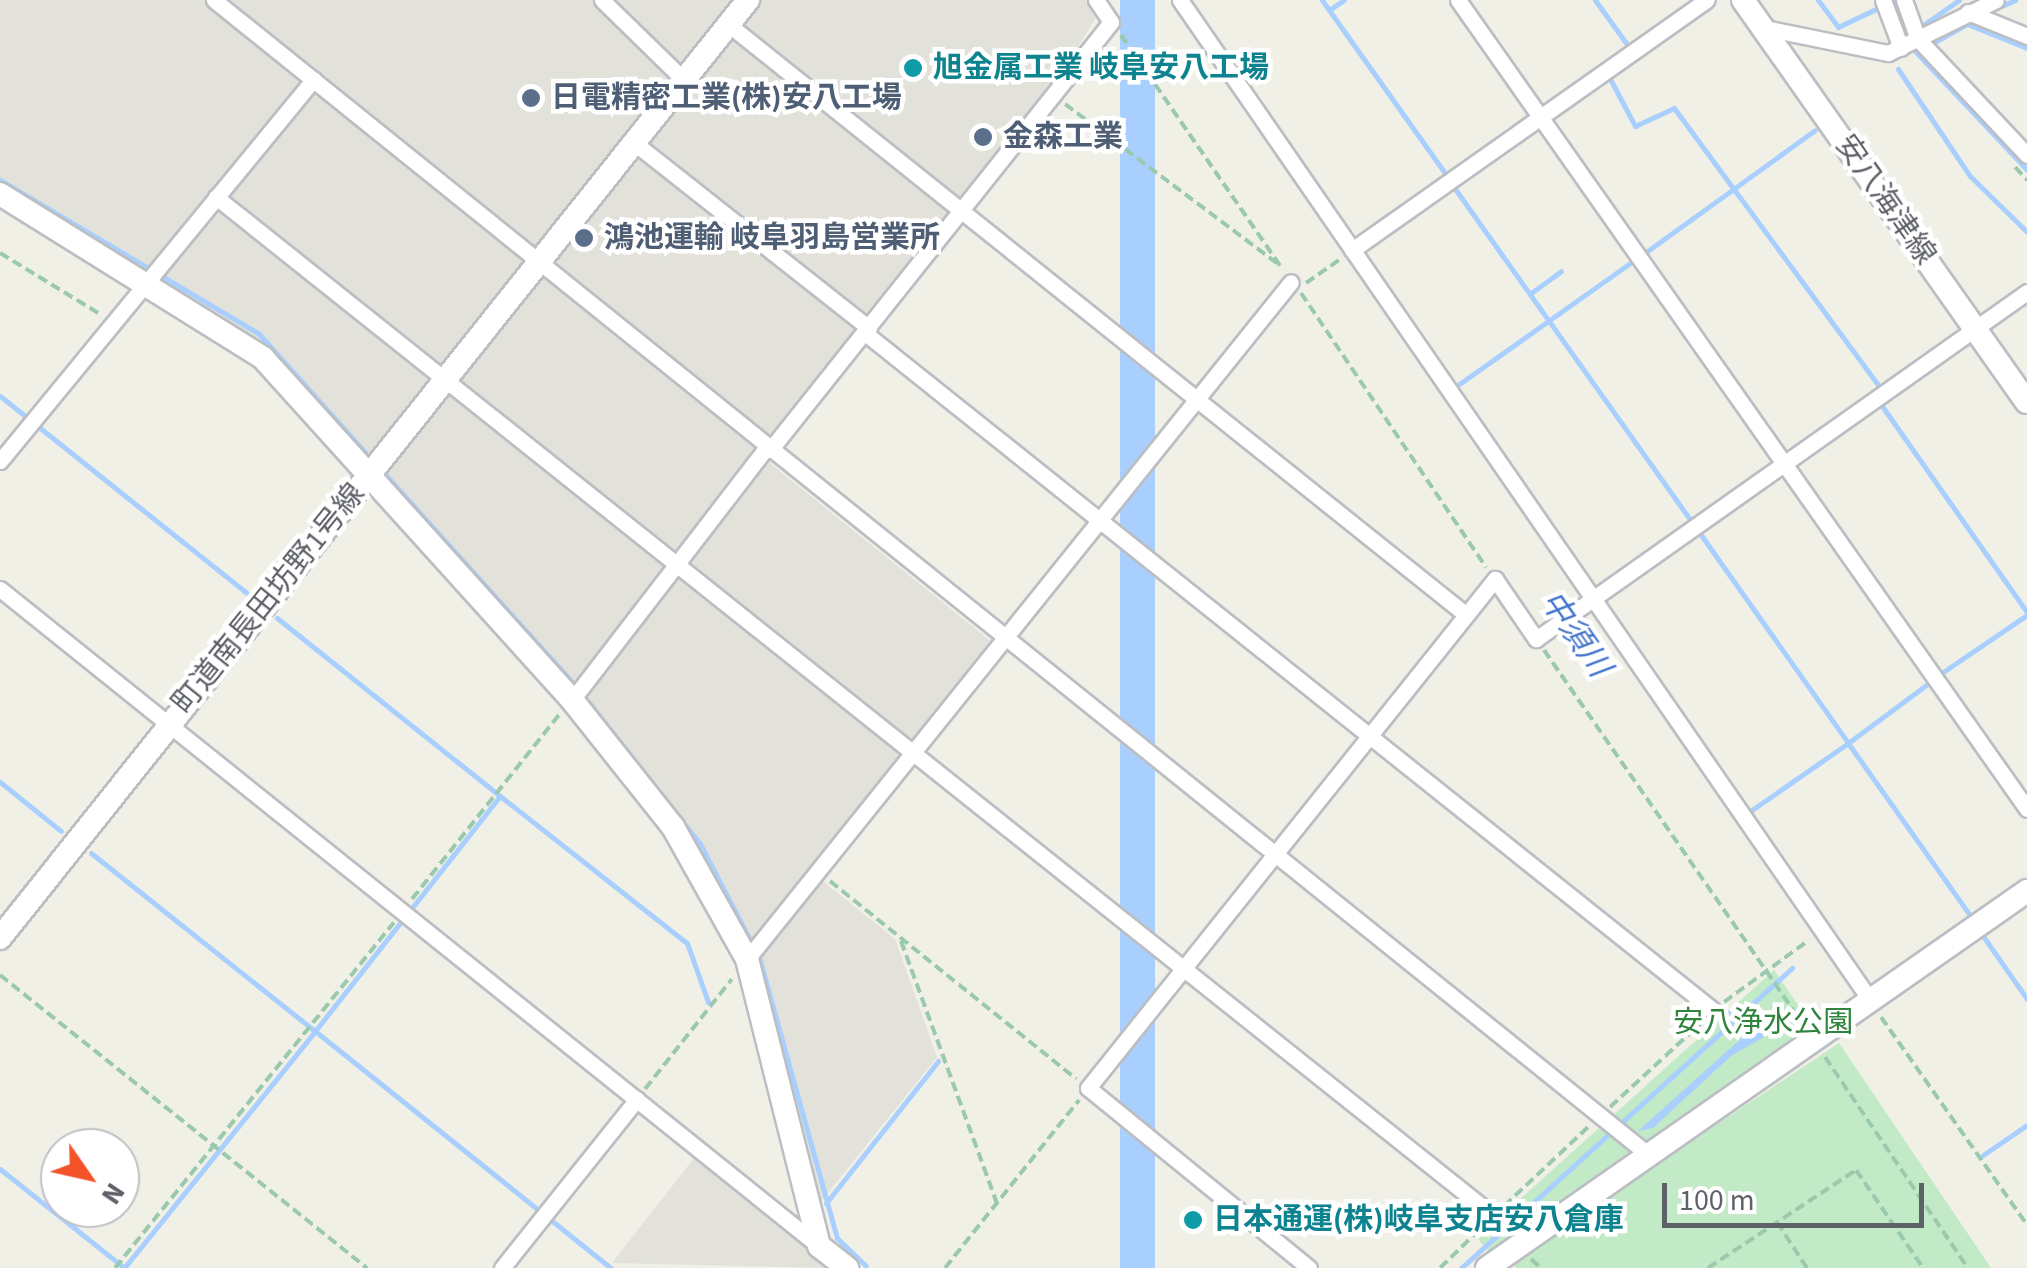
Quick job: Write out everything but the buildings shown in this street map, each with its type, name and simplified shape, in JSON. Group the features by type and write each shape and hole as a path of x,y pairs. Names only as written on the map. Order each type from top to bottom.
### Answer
{"street":[{"path":"214,0 1004,640 1625,1132 1650,1156"},
{"path":"602,0 681,77"},
{"name":"町道南長田坊野1号線","path":"0,938 681,77 748,0"},
{"path":"572,700 672,564 867,330 1112,22 1096,0"},
{"path":"1180,0 1347,254 1587,604 1868,1002"},
{"path":"1458,0 2027,809"},
{"path":"1347,254 1707,0"},
{"name":"安八海津線","path":"1743,0 2027,402"},
{"path":"1883,0 1901,48"},
{"path":"1904,0 1918,39 2027,155"},
{"path":"1764,28 1873,55 1901,48 1970,6 1996,0"},
{"path":"1970,6 2027,36"},
{"path":"728,24 1465,614"},
{"path":"0,461 314,79"},
{"path":"632,141 1368,737 1714,1011"},
{"path":"0,194 148,278 263,358 572,700 704,872 747,960 819,1246"},
{"path":"216,197 1494,1216"},
{"path":"747,960 1291,282"},
{"path":"1310,1268 1088,1088 1495,579 1541,636 2027,292"},
{"path":"0,590 847,1268"},
{"path":"1493,1266 2027,891"},
{"path":"502,1268 637,1099"}],"path":[{"path":"1112,22 1495,579"},
{"path":"1056,96 1280,266"},
{"path":"0,253 113,321"},
{"path":"1308,282 1347,254"},
{"path":"1541,636 1968,1268"},
{"path":"818,871 1088,1088 944,1268"},
{"path":"900,936 996,1204"},
{"path":"1440,1268 1714,1011 1768,967 1814,937"},
{"path":"637,1099 747,960"},
{"path":"0,976 367,1268"},
{"path":"1868,1002 2027,1225"},
{"path":"115,1268 212,1145"},
{"path":"1708,1268 1856,1170 1923,1268"},
{"path":"1777,1222 1808,1268"}],"shaded area":[{"path":"0,0 1086,0 1097,15 1046,101 756,452 993,643 809,870 895,939 937,1057 819,1204 705,863 255,340 0,186"},
{"path":"694,1158 832,1268 612,1263"}],"green space":[{"name":"安八浄水公園","path":"1774,970 1815,1030 1491,1254 1477,1238"},
{"path":"1839,1043 1991,1268 1515,1268 1515,1259"}],"water":[{"path":"1120,0 1155,0 1155,1268 1120,1268"},
{"path":"1754,1027 1771,1033 1731,1056 1653,1128 1638,1131"}],"waterway":[{"path":"1322,0 1329,10 1344,0"},
{"path":"1595,0 1629,47"},
{"path":"1818,0 1838,27 1878,8"},
{"path":"1895,0 1908,36"},
{"path":"1923,25 1959,0"},
{"path":"1997,8 2015,0"},
{"path":"1329,10 1447,176"},
{"path":"1931,44 1967,24 2027,48"},
{"path":"1914,50 2027,170"},
{"path":"1898,69 1970,176 2027,232"},
{"path":"1608,75 1635,126 1674,108 1881,389"},
{"path":"1646,252 1815,130"},
{"path":"0,180 259,334 365,452"},
{"path":"1453,186 1691,521"},
{"path":"1455,387 1633,261"},
{"path":"1531,293 1561,271"},
{"path":"0,396 248,594"},
{"path":"1882,406 2027,612"},
{"path":"383,472 579,690 700,844 759,957 837,1238 866,1266"},
{"path":"1701,535 1848,743 1930,682"},
{"path":"1943,672 2027,615"},
{"path":"277,618 500,796"},
{"path":"1746,814 1848,743 1971,917"},
{"path":"0,782 61,831"},
{"path":"91,853 315,1031 500,796 687,943 708,1002"},
{"path":"1983,936 2027,999"},
{"path":"1461,1268 1792,968"},
{"path":"1714,1002 1733,1017"},
{"path":"124,1268 315,1031 611,1268"},
{"path":"826,1203 938,1061"},
{"path":"1983,1155 2027,1125"},
{"path":"0,1169 123,1267"}],"place":[{"name":"旭金属工業 岐阜安八工場","path":"913,68"},
{"name":"日電精密工業(株)安八工場","path":"531,98"},
{"name":"金森工業","path":"983,137"},
{"name":"鴻池運輸 岐阜羽島営業所","path":"584,238"},
{"name":"日本通運(株)岐阜支店安八倉庫","path":"1193,1220"}],"water label":[{"name":"中須川","path":"1575,634"}]}
